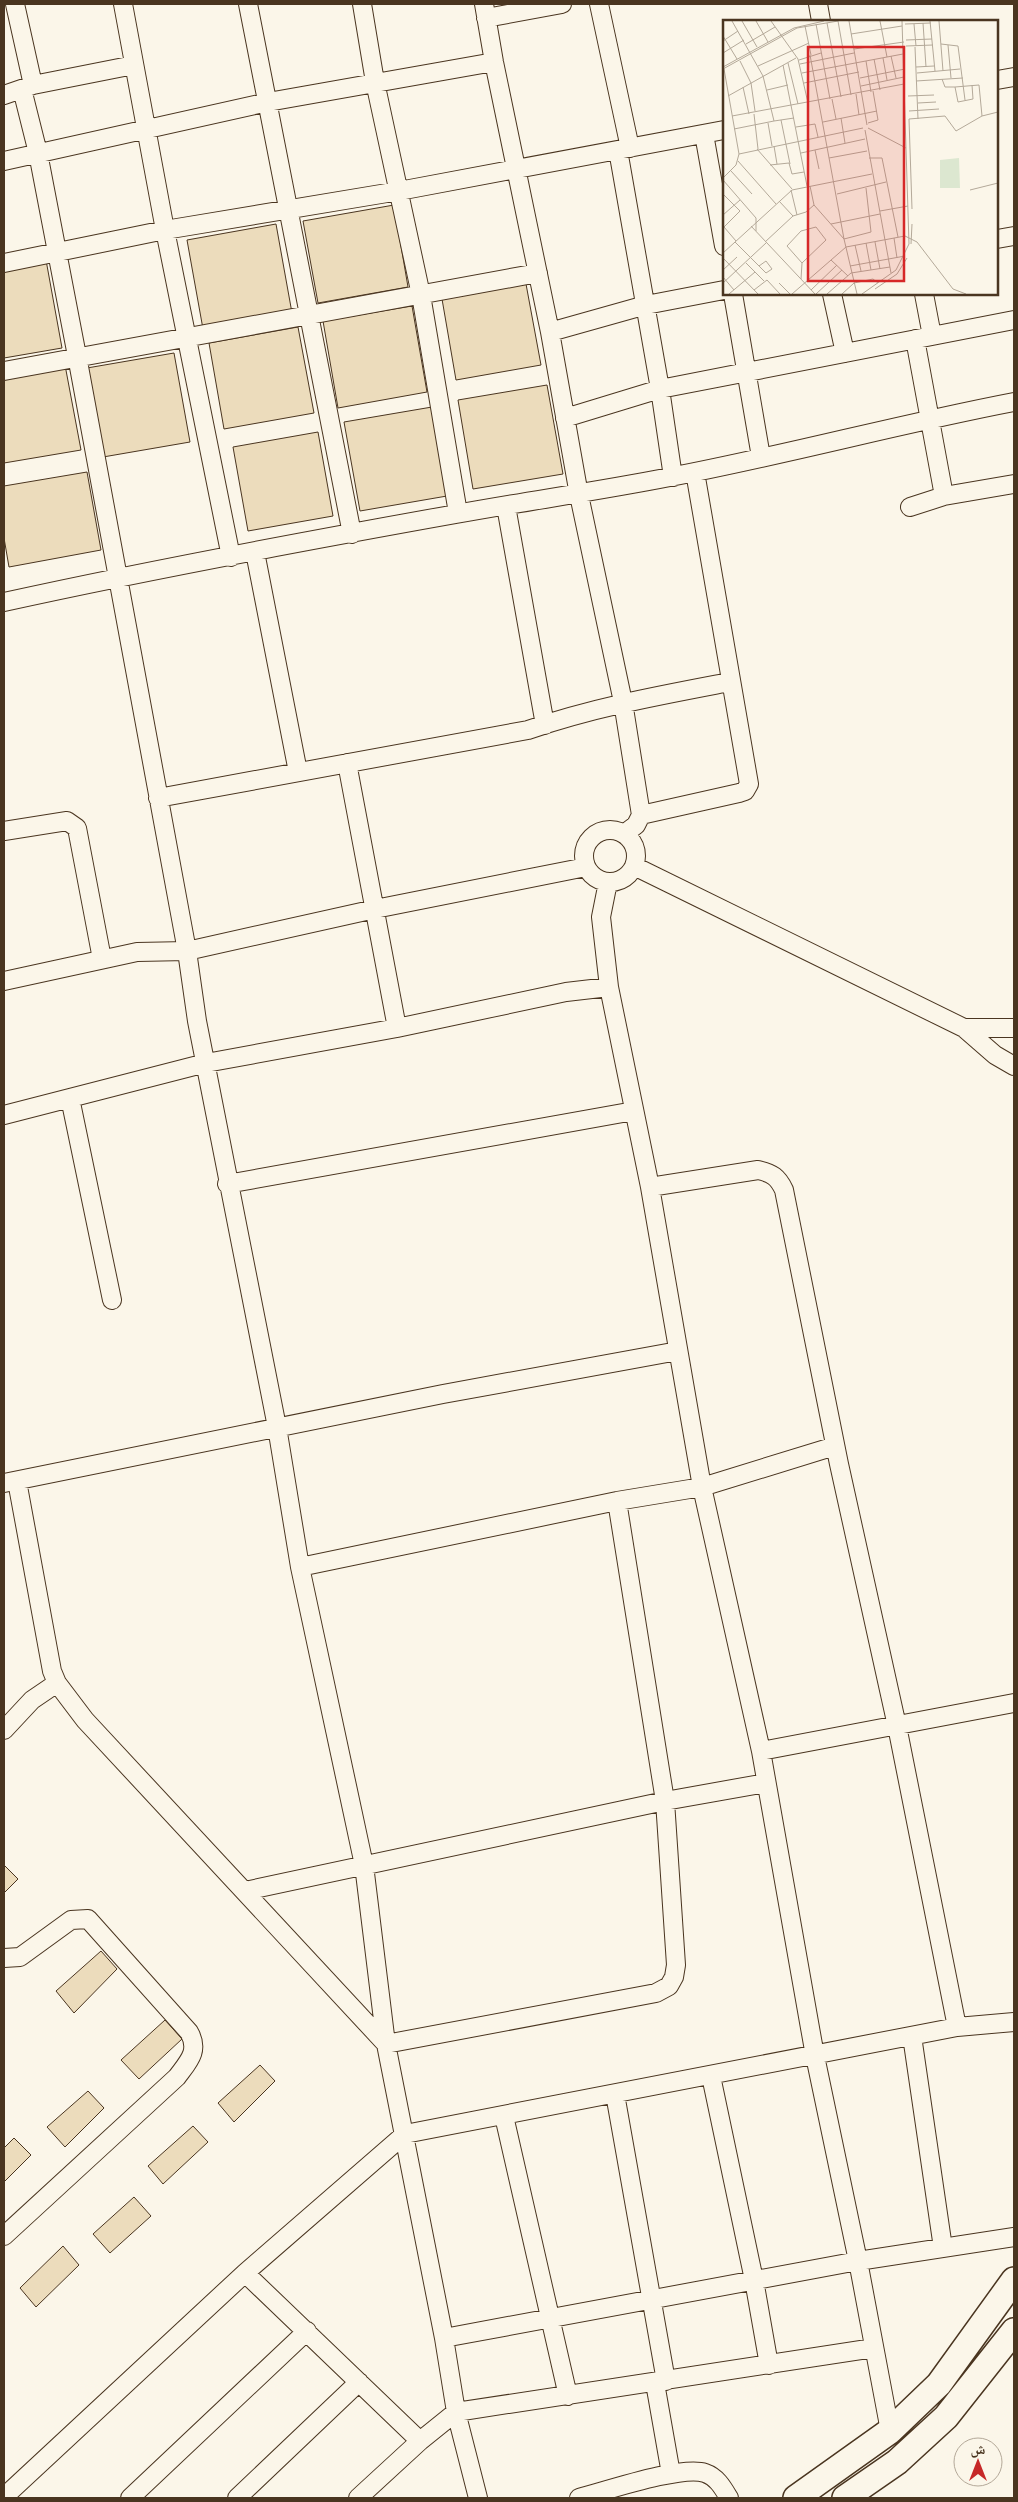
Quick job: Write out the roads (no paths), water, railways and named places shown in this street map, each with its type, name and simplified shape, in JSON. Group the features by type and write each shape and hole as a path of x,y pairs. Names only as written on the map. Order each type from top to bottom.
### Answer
{"main road":[{"path":"796,2498 890,2431 939,2384 1014,2280"},
{"path":"846,2498 897,2462 946,2417 1014,2331"}],"street":[{"path":"15,4 38,153 187,952 197,1021 277,1427 300,1567 364,1865 386,2044 444,2338 456,2412 478,2498"},
{"path":"248,4 311,315 352,534"},
{"path":"362,4 375,82 421,296 458,513"},
{"path":"562,4 485,11 550,332 579,495 623,702 641,815 636,825 624,834"},
{"path":"599,4 624,149 673,477"},
{"path":"818,4 821,20"},
{"path":"128,5 134,65 165,230 231,557"},
{"path":"4,161 268,102 494,62"},
{"path":"4,95 27,87 134,65"},
{"path":"998,80 1014,77"},
{"path":"4,263 165,230 398,191 723,130"},
{"path":"704,134 723,240"},
{"path":"998,239 1014,236"},
{"path":"4,371 77,356 188,338 538,273"},
{"path":"550,332 646,305 723,290"},
{"path":"733,295 761,457"},
{"path":"832,295 845,353"},
{"path":"924,295 923,338 929,418 944,496"},
{"path":"565,418 660,389 1014,320"},
{"path":"4,602 117,577 458,513 579,495 673,477 929,418 1014,402"},
{"path":"641,815 745,791 750,778 730,682 695,472"},
{"path":"910,507 944,496 1014,484"},
{"path":"506,506 545,724"},
{"path":"255,552 298,772"},
{"path":"158,798 528,730 571,715 623,702 730,682"},
{"path":"347,763 397,1028"},
{"path":"4,831 67,821 77,828 102,959"},
{"path":"611,830 624,834 632,842 636,854 634,866 628,874 619,880 608,882 595,878 586,867 584,854 588,841 598,832 611,830"},
{"path":"634,866 964,1028 995,1055 1014,1066"},
{"path":"4,981 137,952 187,952 375,909 586,867"},
{"path":"608,882 601,917 609,987 650,1187 702,1487 762,1751 766,1783 815,2056 858,2261 890,2431"},
{"path":"4,1115 206,1063 397,1028 566,992 609,987"},
{"path":"964,1028 1014,1028"},
{"path":"70,1098 112,1300"},
{"path":"228,1184 634,1111"},
{"path":"650,1187 758,1170 771,1173 779,1180 784,1190 835,1446 897,1726 957,2027"},
{"path":"386,2044 84,1720 57,1683 10,1482 277,1427 678,1351"},
{"path":"300,1567 617,1501 702,1487 835,1446"},
{"path":"386,2044 656,1993 669,1986 674,1977 676,1956 665,1801 617,1501"},
{"path":"4,1730 32,1700 57,1683"},
{"path":"762,1751 1014,1703"},
{"path":"245,1891 665,1801 766,1783"},
{"path":"4,1958 20,1957 71,1920 88,1919 189,2032 194,2045 191,2058 177,2076 4,2236"},
{"path":"4,2497 245,2273 405,2134 957,2027 1014,2022"},
{"path":"912,2036 943,2248"},
{"path":"711,2076 754,2280 769,2365"},
{"path":"615,2094 651,2299 671,2474"},
{"path":"504,2116 568,2396"},
{"path":"444,2338 858,2261 1014,2237"},
{"path":"245,2273 420,2441"},
{"path":"130,2498 307,2331"},
{"path":"358,2498 420,2441 456,2412 874,2348"},
{"path":"237,2498 360,2382"},
{"path":"579,2498 671,2474 695,2471 704,2473 717,2481 729,2498"}]}
